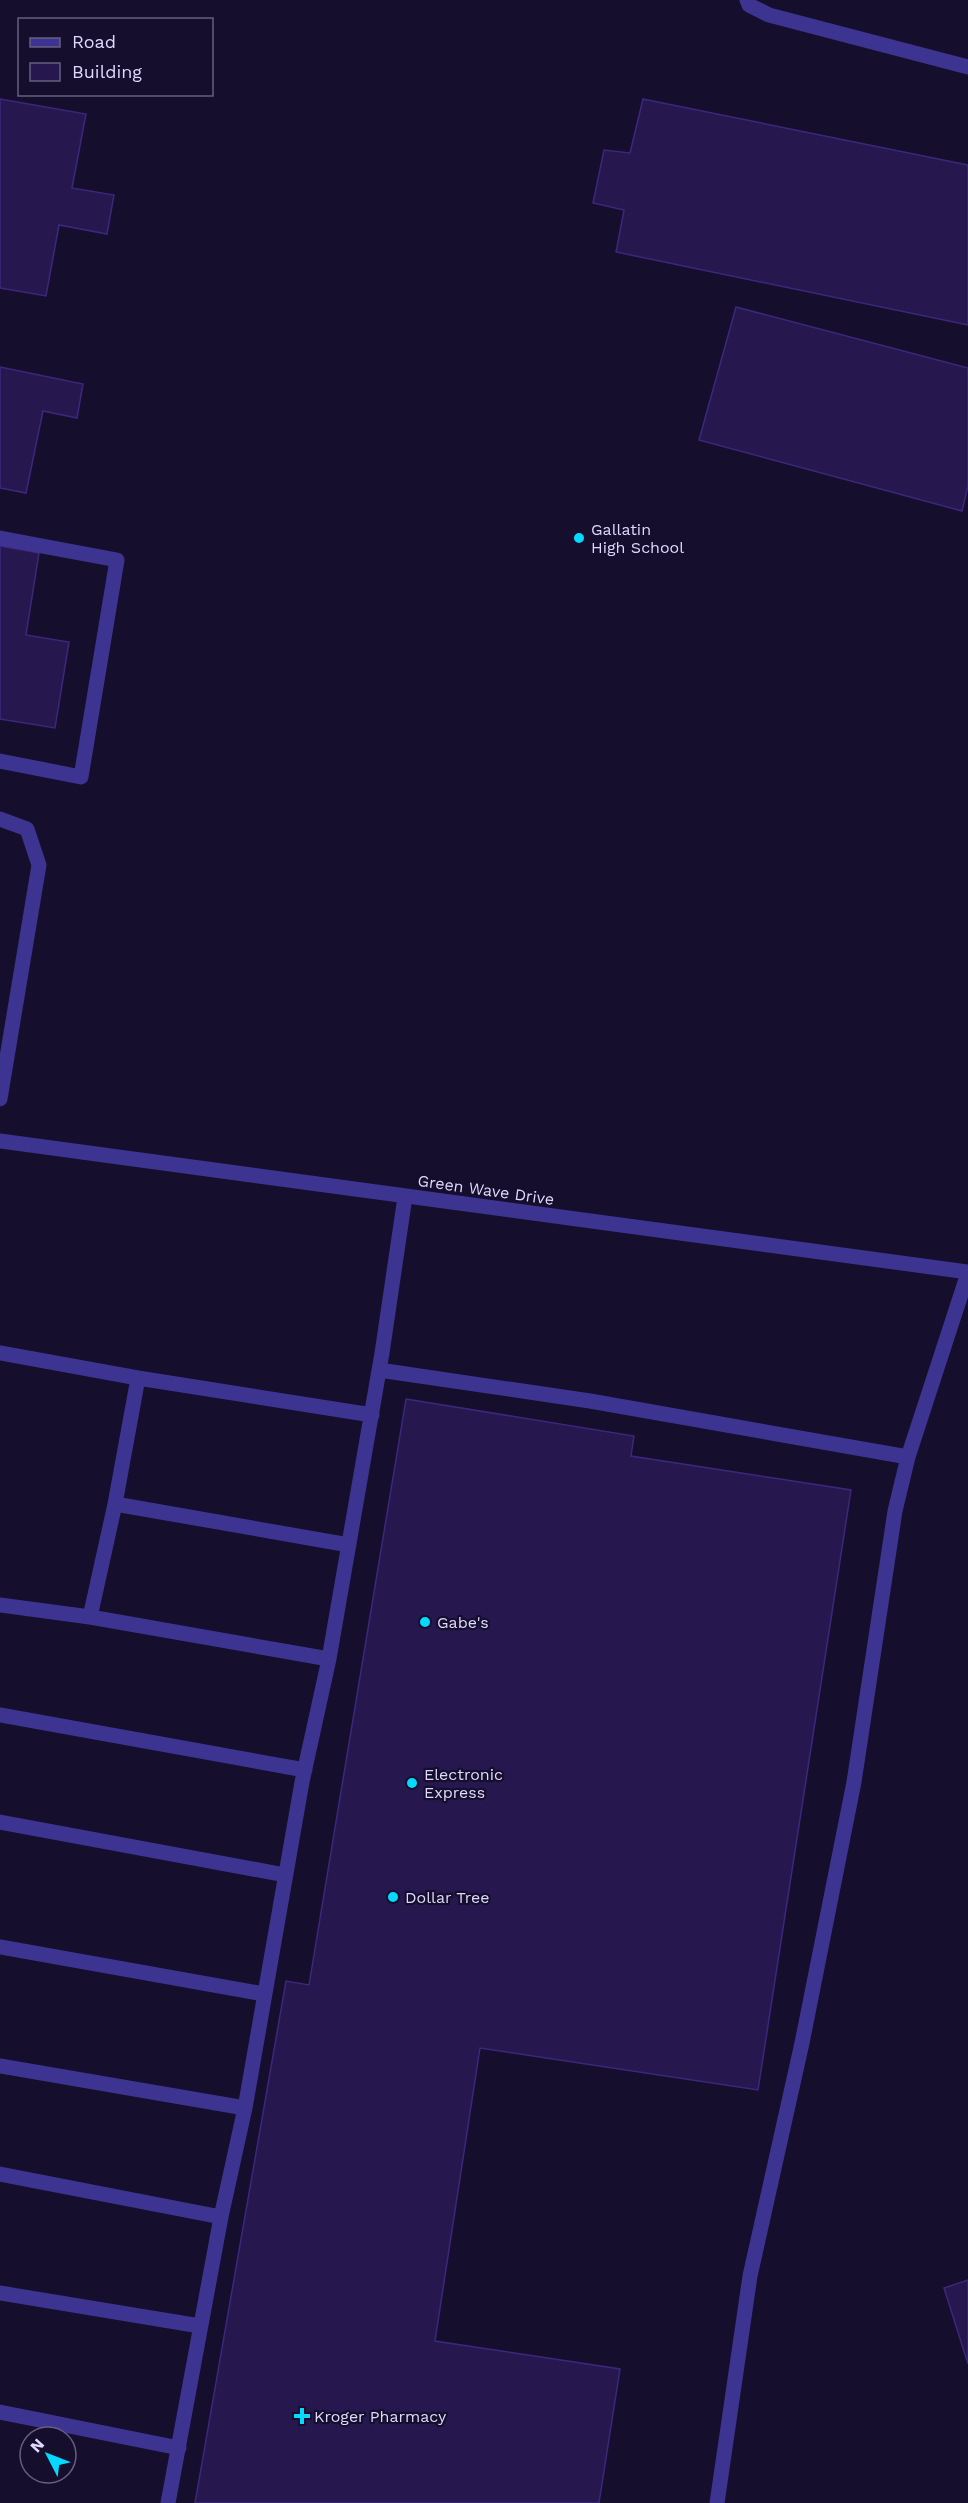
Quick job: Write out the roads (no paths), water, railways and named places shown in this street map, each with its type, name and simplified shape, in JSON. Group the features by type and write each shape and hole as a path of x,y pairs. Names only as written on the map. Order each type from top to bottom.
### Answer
{"street":[{"path":"747,0 749,5 769,15 968,67"},
{"path":"0,538 117,560 81,777 0,761"},
{"path":"0,819 27,829 39,865 8,1005 0,1099"},
{"name":"Green Wave Drive","path":"0,1141 968,1272"},
{"path":"168,2503 221,2217 245,2108 305,1770 329,1659 372,1414 405,1197"},
{"path":"717,2503 750,2276 802,2043 854,1782 895,1511 908,1457 968,1272"},
{"path":"0,1353 138,1378 372,1414"},
{"path":"379,1370 591,1401 908,1457"},
{"path":"90,1617 115,1504 138,1378"},
{"path":"115,1504 349,1545"},
{"path":"0,1605 90,1617 329,1659"},
{"path":"0,1715 305,1770"},
{"path":"0,1822 285,1875"},
{"path":"0,1947 264,1994"},
{"path":"0,2066 245,2108"},
{"path":"0,2174 221,2217"},
{"path":"0,2293 200,2326"},
{"path":"0,2412 178,2448"}],"place":[{"name":"Gallatin High School","path":"579,538"},
{"name":"Gabe's","path":"425,1622"},
{"name":"Electronic Express","path":"412,1783"},
{"name":"Dollar Tree","path":"393,1897"},
{"name":"Kroger Pharmacy","path":"302,2416"}]}
